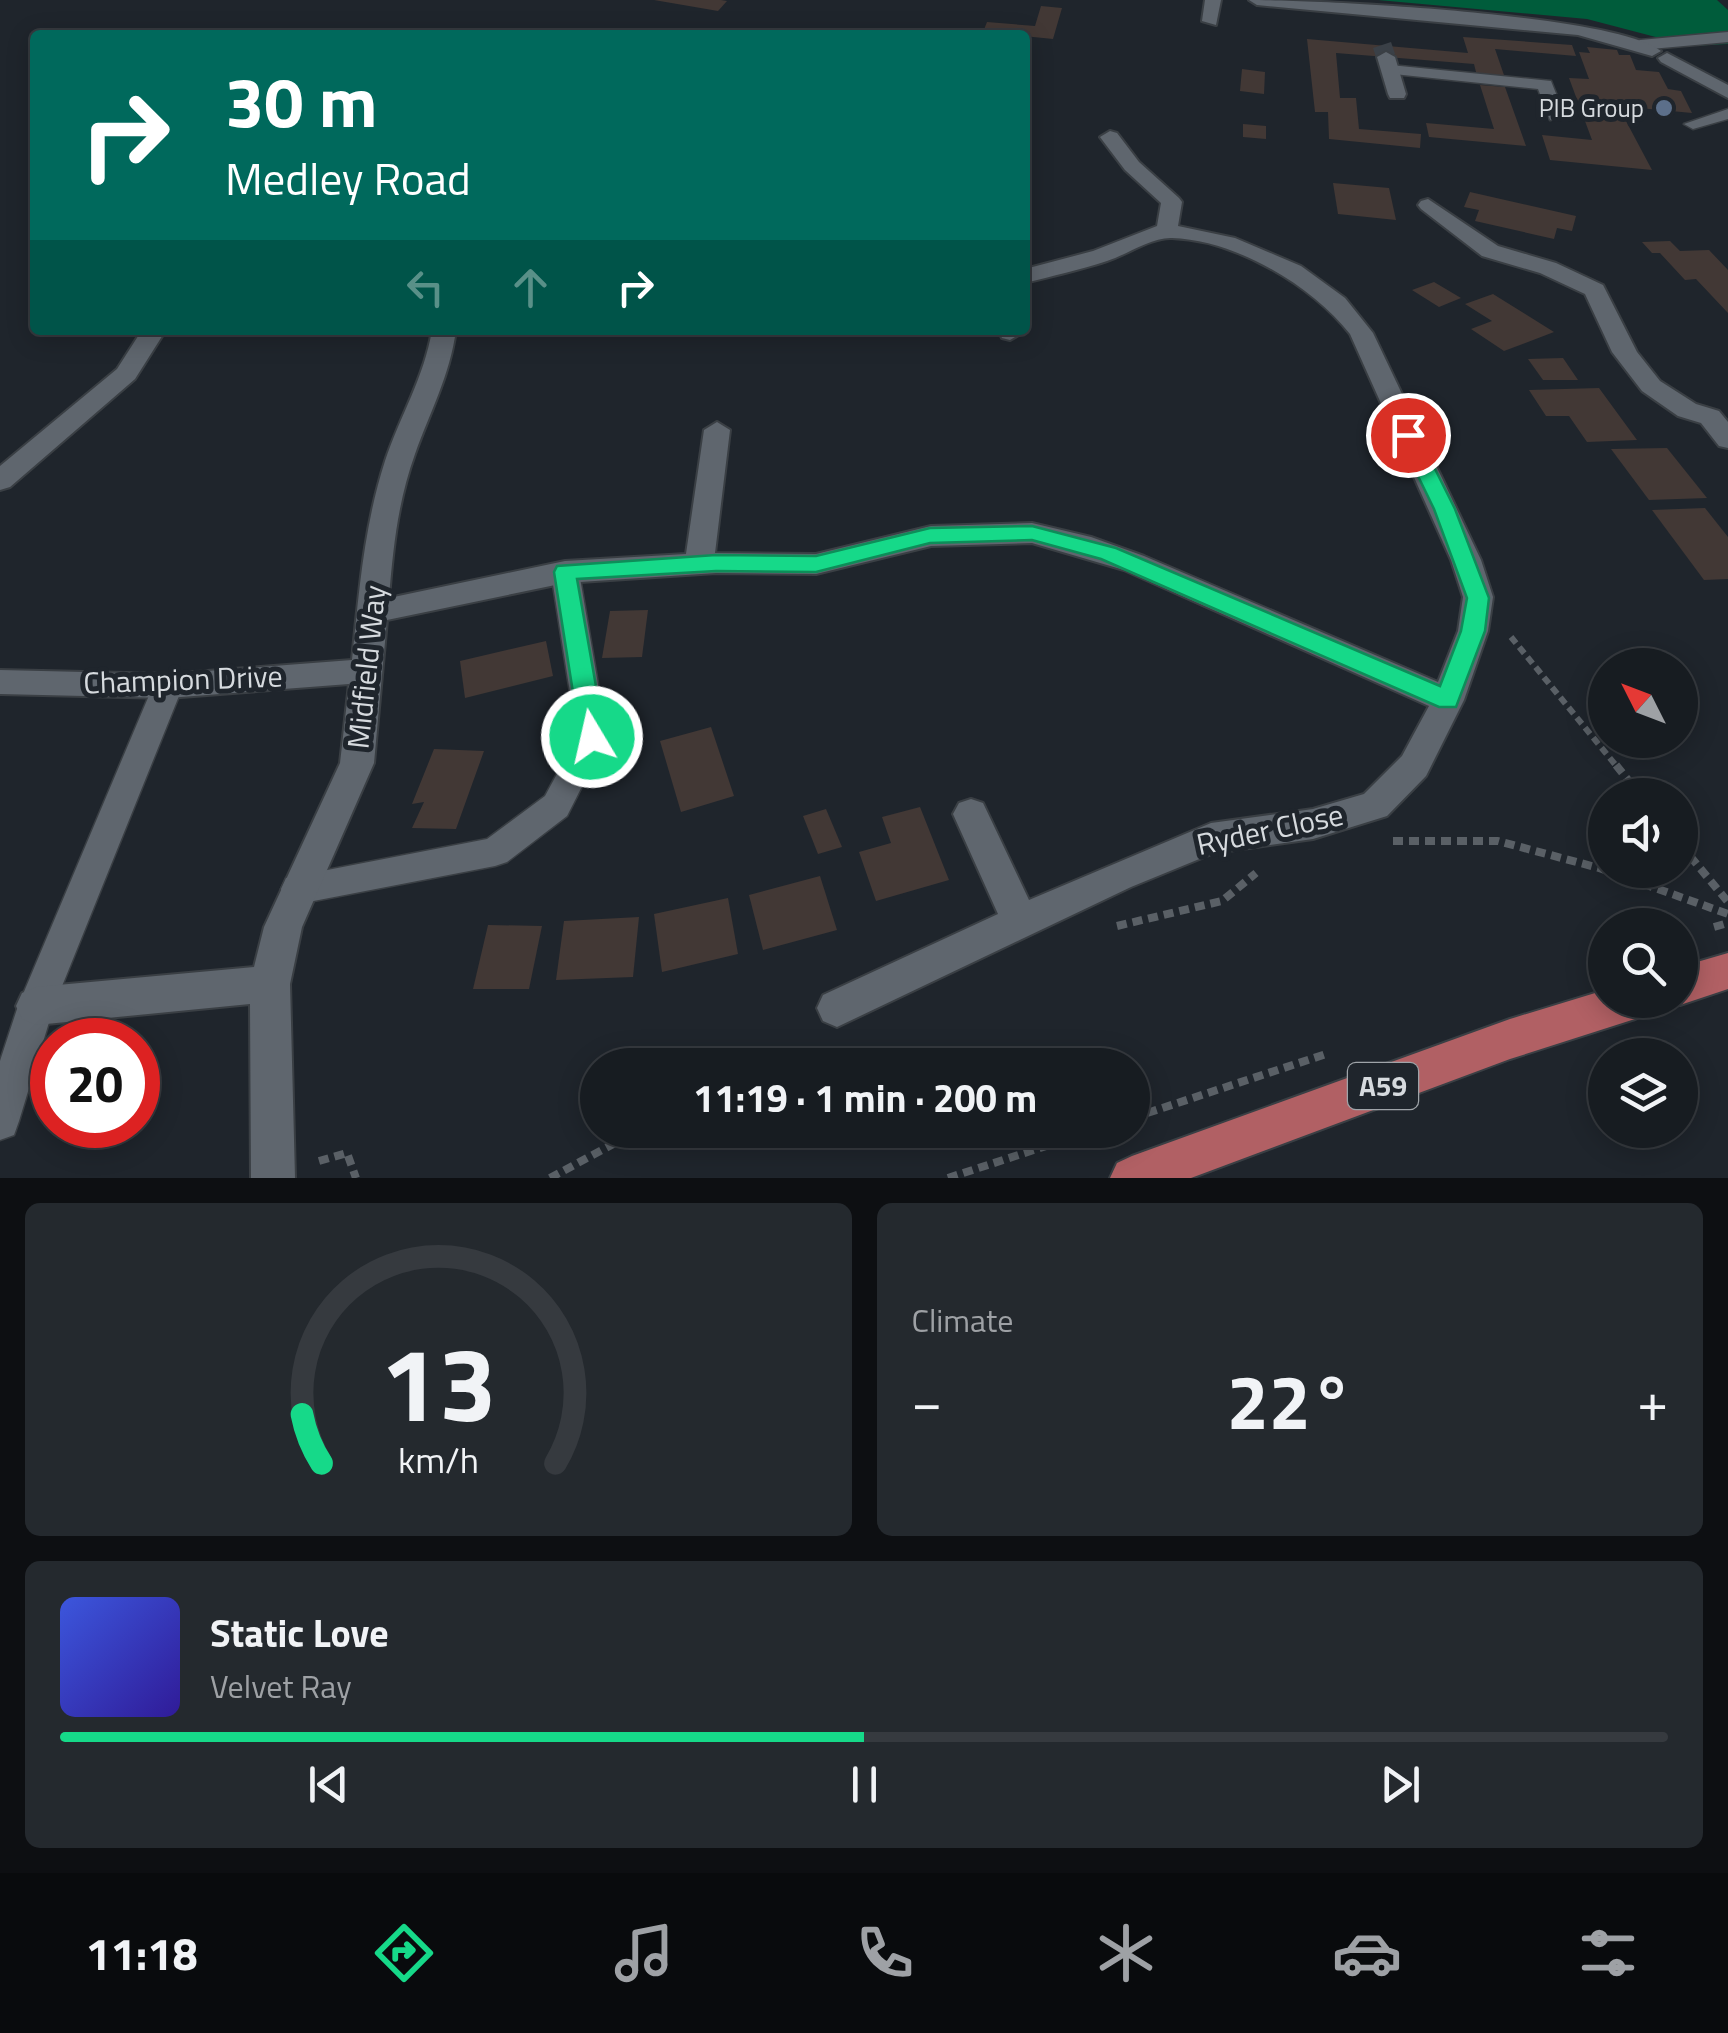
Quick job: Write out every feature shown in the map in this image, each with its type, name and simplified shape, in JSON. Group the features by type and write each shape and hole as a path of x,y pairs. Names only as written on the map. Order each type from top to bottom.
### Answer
{"main road":[{"path":"1698,980 1728,971"},
{"name":"A59","path":"1132,1178 1510,1039 1588,1015"}],"street":[{"path":"1210,20 1213,0"},
{"path":"1257,0 1579,30 1655,52 1728,92"},
{"path":"1370,10 1377,31"},
{"path":"1388,64 1397,94"},
{"path":"1110,137 1132,166 1172,202 1167,230"},
{"path":"1428,205 1490,251 1548,268 1595,290 1617,342 1657,395 1683,411 1719,412 1728,440"},
{"path":"1030,275 1101,256 1167,230 1227,244 1294,270 1337,303 1361,334 1434,484 1478,598"},
{"path":"0,481 126,374 151,335"},
{"name":"Midfield Way","path":"273,1178 270,984 283,927 357,763 380,524 406,441 439,364 443,335"},
{"path":"699,564 717,430"},
{"path":"373,612 565,572 699,564 816,564 930,536 1032,533 1081,544 1134,563 1448,700"},
{"name":"Ryder Close","path":"836,1008 1118,876 1212,838 1312,824 1375,806 1414,766 1448,700 1473,631 1478,598"},
{"name":"Champion Drive","path":"0,682 168,686 365,672"},
{"path":"971,814 1021,923"},
{"path":"36,1006 270,984"}],"lane":[{"path":"1655,52 1728,37"},
{"path":"1388,64 1545,85 1556,116"},
{"path":"1694,124 1728,114"},
{"path":"298,889 496,852 556,806 592,737 565,572"},
{"path":"0,1121 36,1006 168,686"}],"path":[{"path":"1478,598 1626,778"},
{"path":"1382,842 1498,841 1599,868 1728,914"},
{"path":"1105,930 1222,901 1266,866"},
{"path":"1698,866 1728,902"},
{"path":"550,1178 606,1148"},
{"path":"948,1178 1040,1148"}],"green space":[{"path":"1378,0 1717,0 1728,10 1728,44 1690,46 1587,19"}],"building":[{"path":"654,0 721,0 727,1 718,11"},
{"path":"1041,6 1062,8 1053,39 1030,37 1030,30 984,30 987,22 1035,26"},
{"path":"1463,37 1572,45 1576,56 1495,49 1505,78 1477,76 1474,64 1336,53 1340,98 1356,98 1359,129 1421,134 1420,148 1329,139 1328,112 1315,112 1307,39 1468,53"},
{"name":"PIB Group","path":"1587,47 1630,55 1636,70 1659,72 1668,89 1681,91 1692,113 1618,106 1652,170 1550,160 1542,135 1592,140 1569,78 1589,79 1579,52 1590,53"},
{"path":"1242,69 1265,72 1264,94 1240,91"},
{"path":"1480,85 1505,87 1526,146 1429,137 1426,123 1494,129"},
{"path":"1243,124 1266,126 1266,139 1243,137"},
{"path":"1333,183 1389,188 1396,220 1338,214"},
{"path":"1470,192 1576,216 1572,231 1557,228 1554,239 1475,221 1479,210 1464,207"},
{"path":"1670,241 1680,251 1709,250 1728,270 1728,313 1696,279 1685,280 1660,253 1652,253 1642,242"},
{"path":"1434,282 1461,298 1439,307 1412,290"},
{"path":"1493,294 1554,332 1504,351 1471,329 1492,321 1465,304"},
{"path":"1563,358 1578,380 1543,380 1528,359"},
{"path":"1599,388 1637,440 1587,442 1569,416 1546,416 1529,390"},
{"path":"1667,448 1707,498 1649,500 1611,449"},
{"path":"1705,508 1728,537 1728,579 1704,580 1652,510"},
{"path":"648,610 642,657 602,658 610,611"},
{"path":"546,641 553,676 465,698 460,661"},
{"path":"711,727 734,796 681,812 660,741"},
{"path":"434,749 484,751 456,829 412,828 424,802 412,804"},
{"path":"920,807 949,880 876,901 859,852 891,843 882,817"},
{"path":"826,809 842,847 818,854 803,816"},
{"path":"820,876 837,930 763,950 749,895"},
{"path":"728,898 738,954 662,972 654,914"},
{"path":"639,917 633,977 556,980 564,921"},
{"path":"488,925 542,926 529,989 473,989"}],"tunnel":[{"path":"1382,45 1386,57"}],"place":[{"name":"PIB Group","path":"1664,108"}],"route":[{"path":"592,737 565,572 716,563 816,564 930,536 983,533 1032,533 1108,553 1448,700 1473,631 1478,598 1445,509 1408,435"}]}
